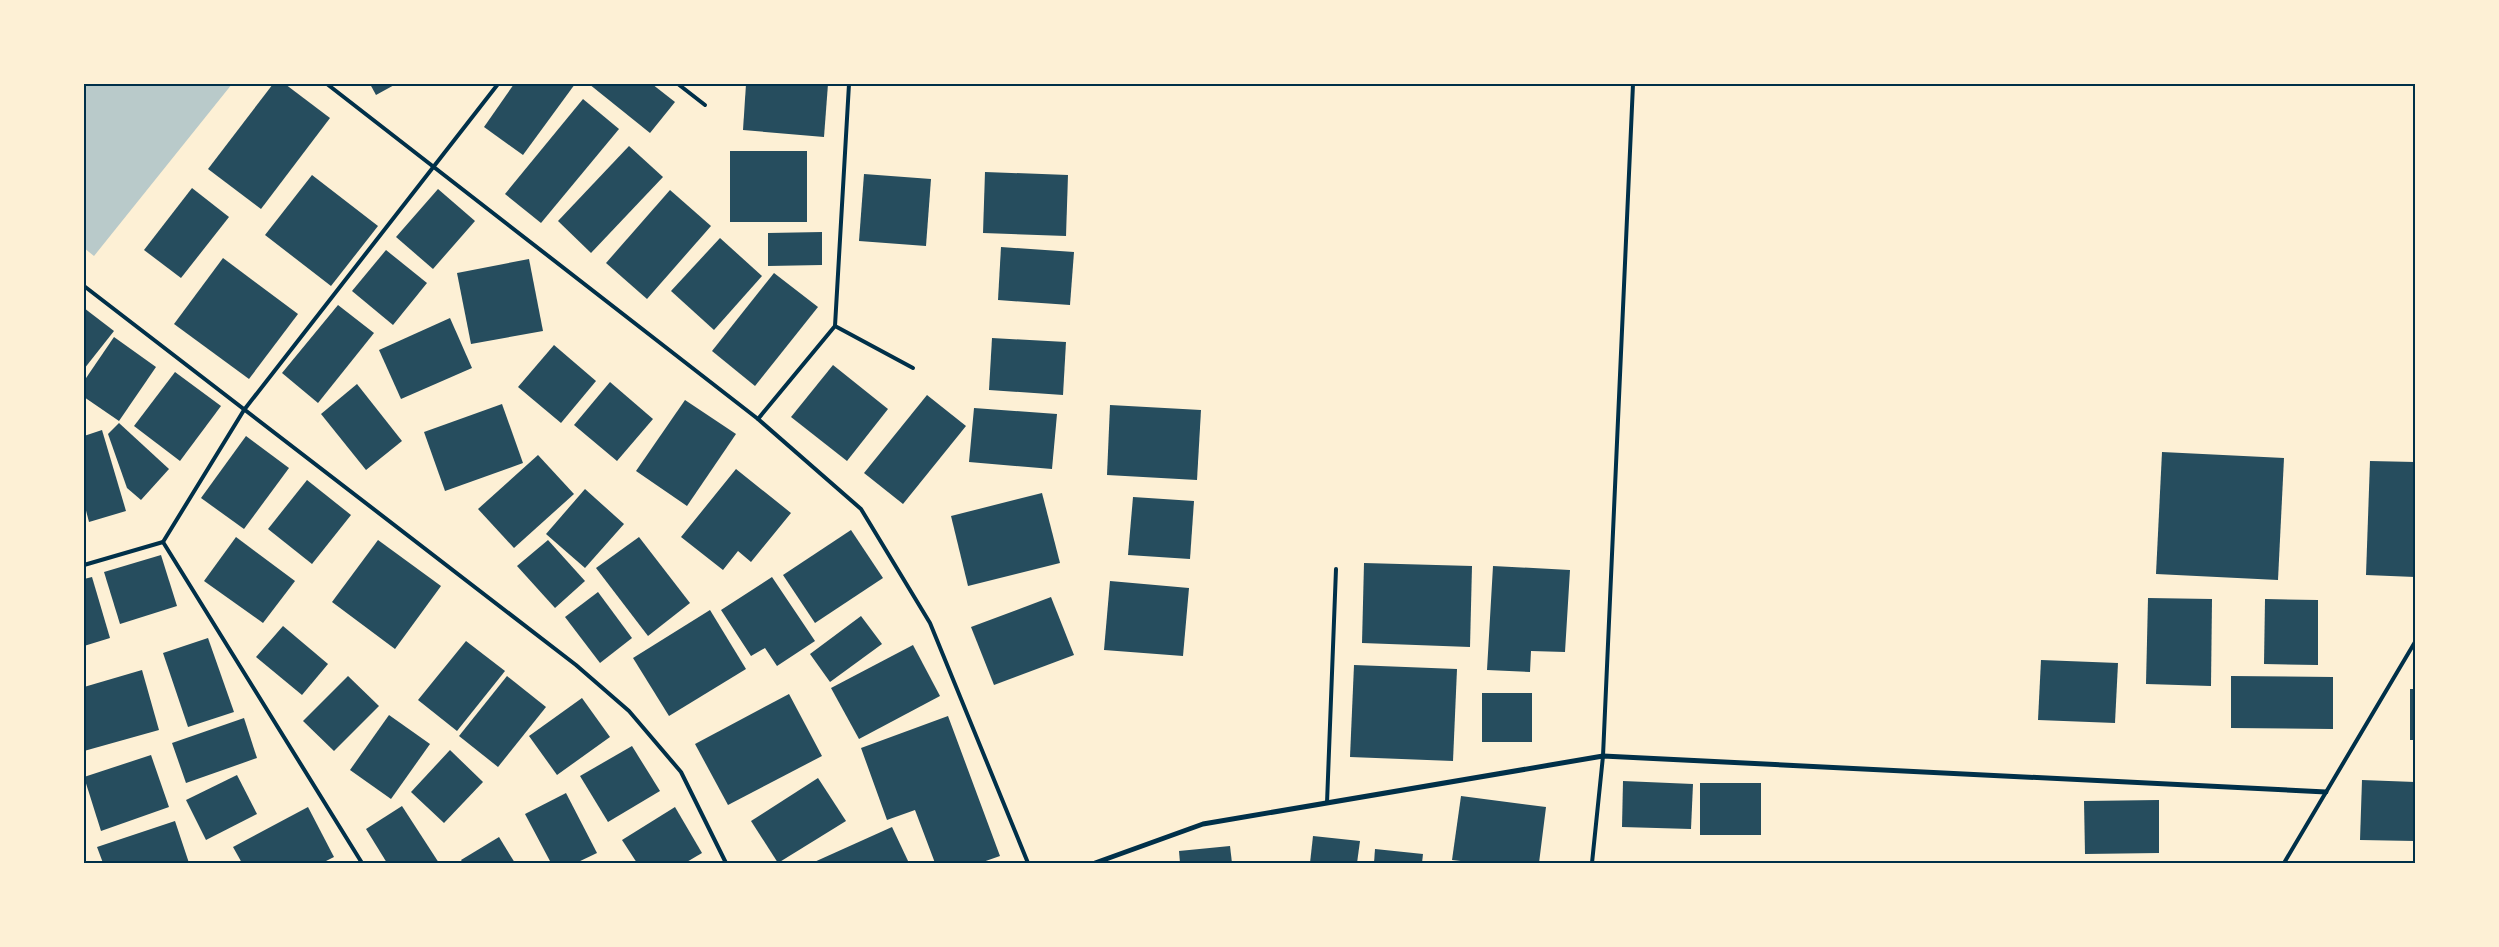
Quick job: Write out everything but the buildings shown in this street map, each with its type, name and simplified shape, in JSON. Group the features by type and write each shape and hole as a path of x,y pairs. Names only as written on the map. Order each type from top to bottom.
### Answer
{"street":[{"path":"1095,863 1203,824 1603,756 2326,792"}],"lane":[{"path":"327,84 758,419 861,509 930,623 1028,863"},
{"path":"84,565 163,542 244,410 498,84"},
{"path":"678,84 705,104"},
{"path":"758,419 835,326 849,84"},
{"path":"1592,863 1603,756 1633,84"},
{"path":"84,286 576,665 629,711 681,772 726,863"},
{"path":"835,326 913,368"},
{"path":"163,542 362,863"},
{"path":"1327,803 1336,569"},
{"path":"2284,863 2415,642"}],"shaded area":[{"path":"84,84 232,84 94,256 84,248"}]}
